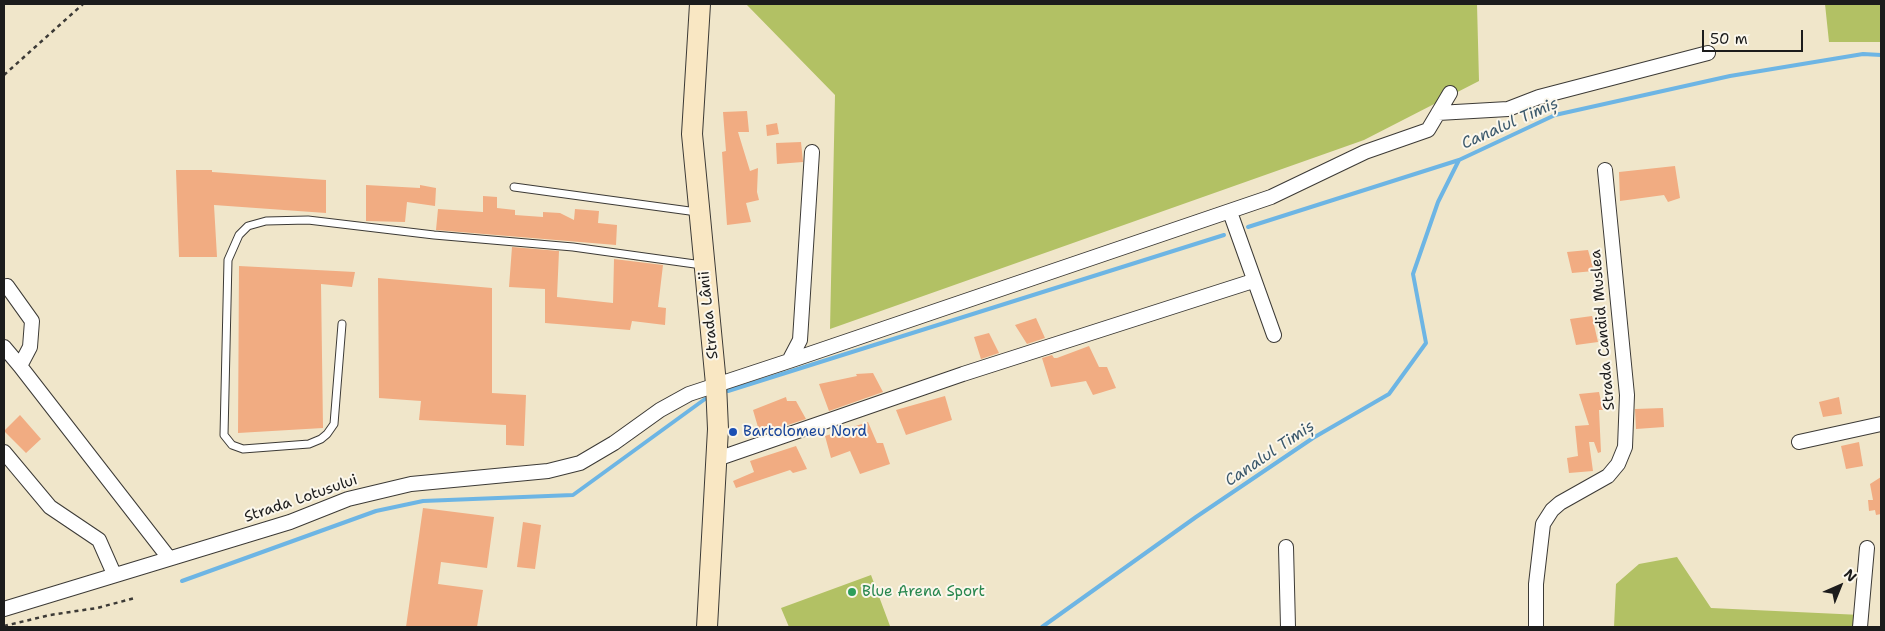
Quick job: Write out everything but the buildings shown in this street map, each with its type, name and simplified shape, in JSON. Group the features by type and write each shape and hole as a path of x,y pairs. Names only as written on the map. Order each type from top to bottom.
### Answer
{"main road":[{"name":"Strada Lânii","path":"700,4 692,134 703,265 716,384 717,459 707,627"}],"street":[{"path":"1438,112 1508,109 1539,98 1708,54"},
{"name":"Strada Lotusului","path":"4,609 290,522 348,498 411,484 548,471 580,462 614,443 660,410 690,394 716,384 1272,198 1365,152 1428,130 1450,93"},
{"path":"789,361 800,340 812,152"},
{"name":"Strada Candid Muslea","path":"1536,627 1536,584 1542,524 1552,510 1560,503 1608,476 1618,464 1625,447 1627,395 1605,170"},
{"path":"1230,212 1274,336"},
{"path":"717,459 963,374 1253,281"},
{"path":"7,286 32,321 30,347 20,366"},
{"path":"4,347 169,558"},
{"path":"1799,442 1881,424"},
{"path":"4,452 50,507 99,540 114,574"},
{"path":"1286,547 1288,627"},
{"path":"1860,627 1867,548"}],"lane":[{"path":"514,187 698,212"},
{"path":"342,324 334,424 327,434 309,444 243,449 232,445 224,435 228,260 239,235 248,226 266,221 308,220 434,235 573,247 703,265"}],"path":[{"path":"4,75 83,4"},
{"path":"4,626 50,615 97,608 134,598"}],"green space":[{"path":"746,4 1477,4 1479,81 1364,140 830,329 835,95"},
{"path":"1825,4 1881,4 1881,42 1829,42"},
{"path":"1677,557 1711,608 1861,615 1860,627 1614,627 1616,584 1639,564"},
{"name":"Blue Arena Sport","path":"871,575 890,626 789,627 781,608"}],"waterway":[{"name":"Canalul Timiș","path":"1042,627 1196,517 1313,438 1389,394 1426,343 1413,274 1438,202 1459,160 1555,115 1730,76 1863,54 1881,55"},
{"path":"1248,227 1459,160"},
{"path":"728,391 1224,235"},
{"path":"182,581 376,511 423,501 573,495 705,399"}],"place":[{"name":"Bartolomeu Nord","path":"733,432"},
{"name":"Blue Arena Sport","path":"852,592"}]}
